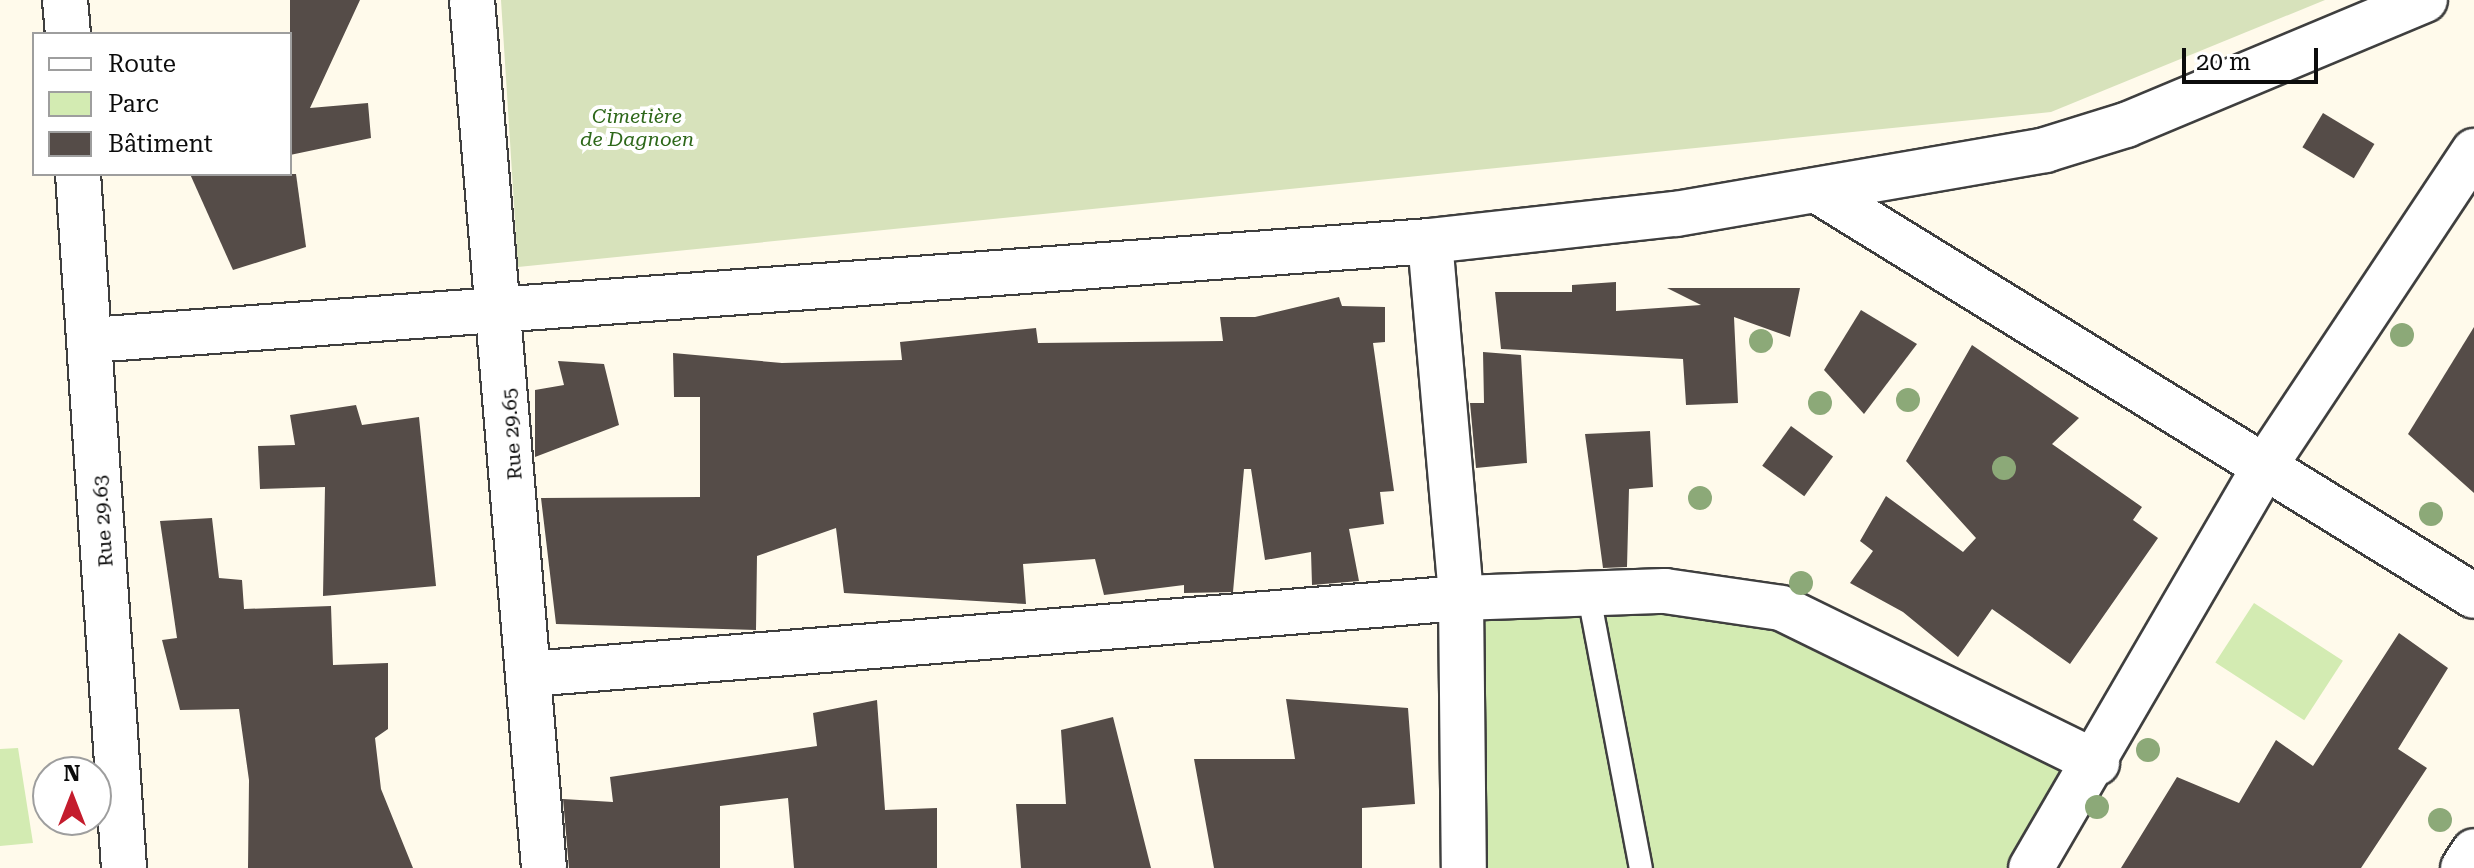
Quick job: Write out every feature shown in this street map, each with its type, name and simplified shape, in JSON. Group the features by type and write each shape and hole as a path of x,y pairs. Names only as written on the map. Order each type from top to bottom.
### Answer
{"street":[{"path":"65,0 68,32"},
{"name":"Rue 29.65","path":"472,0 504,312 544,868"},
{"path":"91,340 504,312 1430,241 1821,193 2045,150 2126,125 2425,0"},
{"path":"2031,868 2097,763 2266,464 2474,151"},
{"name":"Rue 29.63","path":"78,176 124,868"},
{"path":"1821,193 2266,464 2474,596"},
{"path":"1430,241 1461,598 1464,868"},
{"path":"530,674 1461,598 1588,591 1713,594 1781,608 2097,763"},
{"path":"2463,868 2474,851"}],"lane":[{"path":"1588,591 1641,868"}],"green space":[{"name":"Cimetière de Dagnoen","path":"501,0 2325,0 2051,112 518,267"},
{"path":"2254,603 2343,661 2304,720 2215,663"},
{"path":"1748,609 2079,767 2011,868 1476,868 1483,610"},
{"path":"18,748 33,843 0,846 0,749"}],"building":[{"path":"290,0 360,0 310,108 368,103 371,138 292,155"},
{"path":"2323,113 2374,144 2354,178 2302,147"},
{"path":"296,174 306,247 233,270 191,176"},
{"path":"1616,282 1616,311 1701,305 1667,288 1800,288 1790,337 1734,317 1738,403 1686,405 1683,359 1501,349 1495,292 1572,292 1572,285"},
{"path":"1339,297 1342,306 1385,307 1385,342 1373,343 1394,491 1380,492 1384,524 1349,529 1359,581 1312,585 1311,552 1265,560 1251,469 1244,469 1233,592 1184,593 1184,585 1104,595 1095,559 1023,564 1026,604 844,593 836,528 757,556 756,630 556,624 541,498 700,497 700,397 674,397 673,353 782,363 902,360 900,342 1036,328 1038,343 1223,341 1220,317 1255,317"},
{"path":"1861,310 1917,344 1864,414 1824,370"},
{"path":"2474,327 2474,493 2408,434"},
{"path":"1972,345 2079,418 2052,444 2142,507 2133,520 2158,538 2070,664 1992,609 1958,657 1903,612 1850,583 1873,551 1860,541 1886,496 1963,552 1976,538 1906,461"},
{"path":"1483,352 1521,355 1527,463 1476,468 1470,403 1484,403"},
{"path":"558,361 604,364 619,425 535,457 535,390 564,385"},
{"path":"356,405 362,425 419,417 436,586 323,596 325,487 260,489 258,446 295,445 290,415"},
{"path":"1791,426 1833,457 1804,496 1762,466"},
{"path":"1650,431 1653,487 1629,489 1627,567 1603,568 1585,434"},
{"path":"212,518 219,578 242,580 244,609 331,606 333,665 388,663 388,729 375,738 381,789 413,868 248,868 249,780 239,709 180,710 162,640 177,638 160,521"},
{"path":"2399,633 2448,668 2398,749 2427,768 2361,868 2121,868 2177,777 2239,803 2276,740 2313,766"},
{"path":"1286,699 1408,708 1415,804 1362,808 1362,868 1214,868 1194,759 1295,759"},
{"path":"877,700 885,810 937,808 937,868 794,868 788,798 720,806 720,868 569,868 563,799 613,802 610,777 817,746 813,713"},
{"path":"1113,717 1151,868 1021,868 1016,804 1066,804 1061,730"}]}
